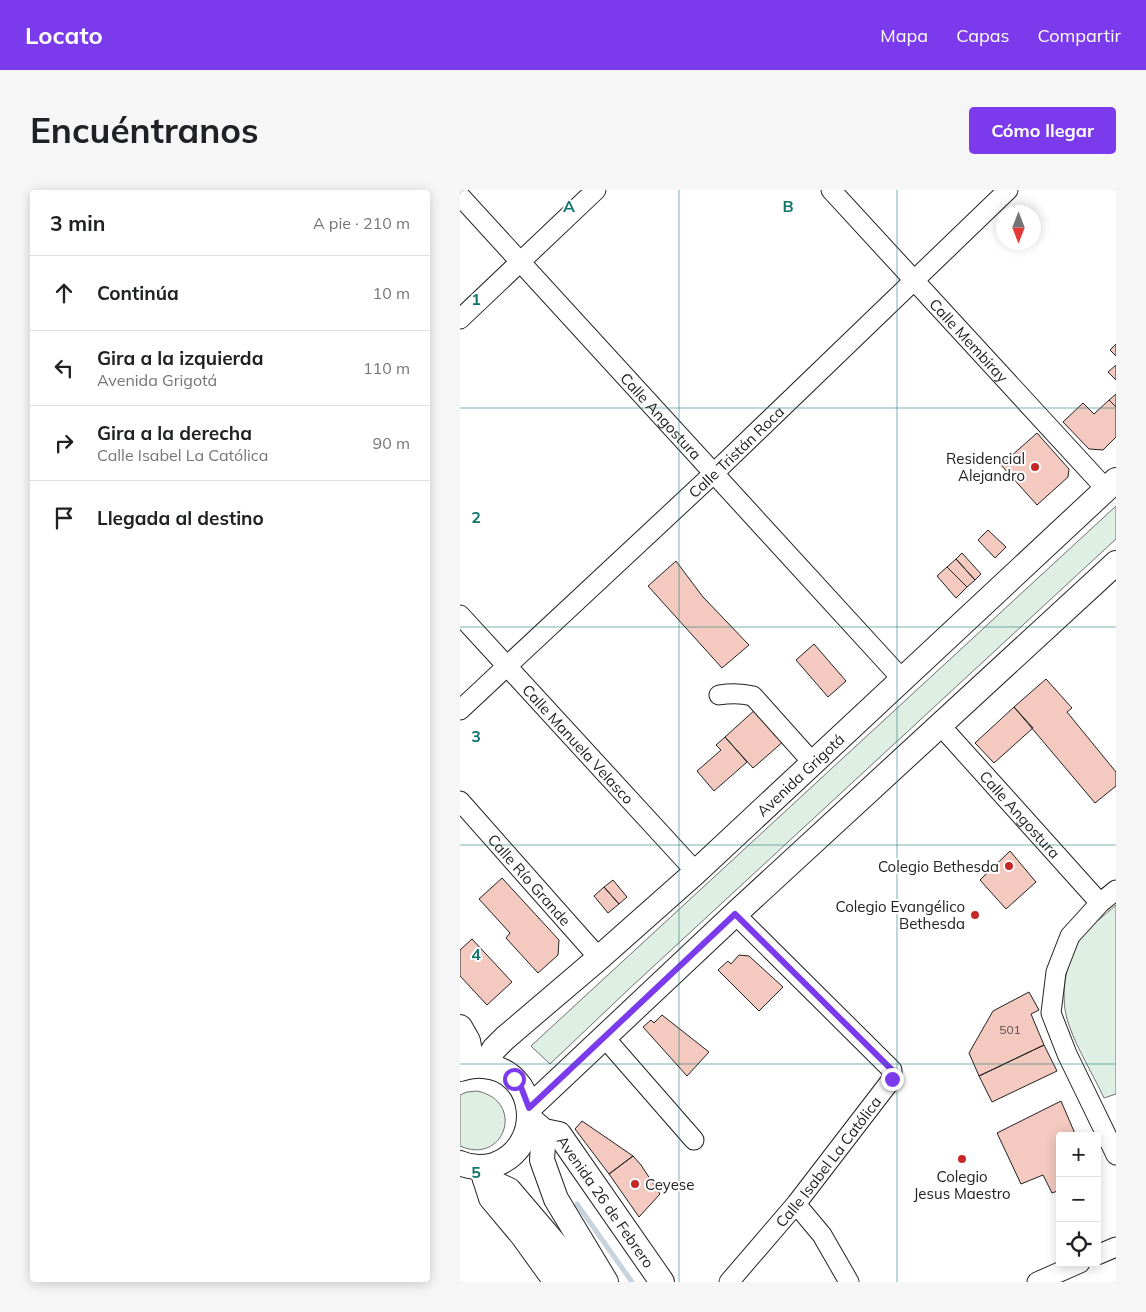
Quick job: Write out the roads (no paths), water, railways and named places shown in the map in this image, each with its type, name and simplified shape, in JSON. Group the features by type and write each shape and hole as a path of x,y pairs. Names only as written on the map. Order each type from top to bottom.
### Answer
{"main road":[{"name":"Avenida Grigotá","path":"469,1060 494,1049 696,872 1111,484"},
{"path":"470,1168 500,1162 517,1150 534,1119 604,1037 1116,564"},
{"path":"460,1027 468,1041 469,1060 504,1072 514,1079 523,1092 534,1119"},
{"name":"Avenida 26 de Febrero","path":"534,1119 542,1160 556,1199 606,1282"},
{"name":"Avenida 26 de Febrero","path":"534,1119 558,1134 662,1282"},
{"path":"470,1168 556,1282"},
{"path":"470,1168 509,1190 561,1251 582,1282"}],"street":[{"path":"460,319 596,190"},
{"name":"Calle Membiray","path":"831,190 914,281 1111,484"},
{"name":"Calle Tristán Roca","path":"460,710 713,474 1008,190"},
{"name":"Calle Angostura","path":"460,196 903,680"},
{"name":"Calle Manuela Velasco","path":"460,616 696,872"},
{"path":"719,695 742,693 753,696 813,763"},
{"name":"Calle Angostura","path":"940,725 1100,903"},
{"name":"Calle Río Grande","path":"460,801 599,958"},
{"path":"1116,890 1100,903 1070,936 1056,972 1051,1013 1066,1054 1116,1155"},
{"name":"Calle Isabel La Católica","path":"729,1282 796,1204 892,1079 893,1074 892,1070 735,914"},
{"path":"604,1037 694,1140"},
{"path":"796,1204 822,1235 849,1282"},
{"path":"1101,1254 1116,1247"},
{"path":"1037,1282 1071,1267"}],"waterway":[{"path":"577,1204 632,1282"}],"place":[{"name":"Residencial Alejandro","path":"1035,467"},
{"name":"Colegio Bethesda","path":"1009,866"},
{"name":"Colegio Evangélico Bethesda","path":"975,915"},
{"name":"Colegio Jesus Maestro","path":"962,1159"},
{"name":"Ceyese","path":"635,1184"}]}
